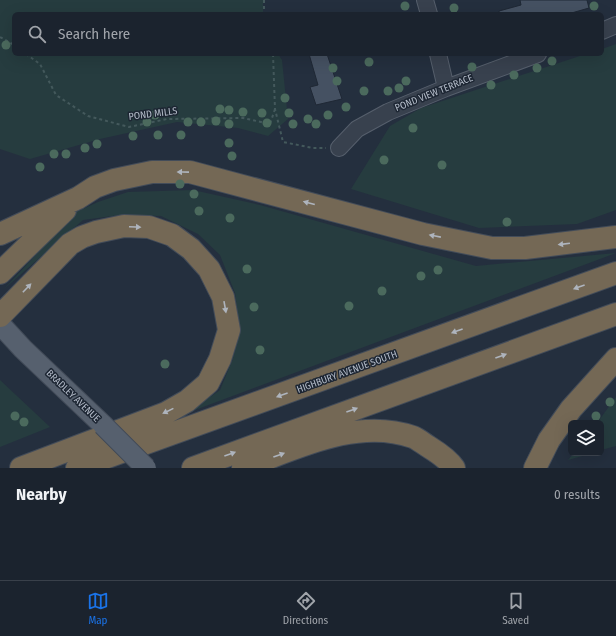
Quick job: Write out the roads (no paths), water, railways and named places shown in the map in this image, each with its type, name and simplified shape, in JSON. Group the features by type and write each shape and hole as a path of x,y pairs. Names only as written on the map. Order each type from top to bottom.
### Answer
{"highway":[{"path":"0,234 78,198 95,187 114,180 152,172 190,172 422,234 492,248 525,248 616,237"},
{"path":"0,273 78,198"},
{"path":"0,316 70,244 96,232 124,226 149,227 172,235 191,249 209,269 223,297 229,330 220,359 208,383 187,401 166,412 21,468"},
{"name":"HIGHBURY AVENUE SOUTH","path":"77,468 616,273"},
{"path":"193,468 616,314"},
{"path":"535,468 549,440 571,409 616,359"},
{"path":"243,468 325,438 366,431 390,432 413,437 451,463 454,468"}],"main road":[{"name":"BRADLEY AVENUE","path":"0,324 23,349 146,468"}],"street":[{"path":"425,0 428,12"},
{"path":"604,30 616,25"},
{"path":"438,56 446,88"},
{"name":"POND VIEW TERRACE","path":"339,148 357,129 388,112 446,88 533,56"}]}
